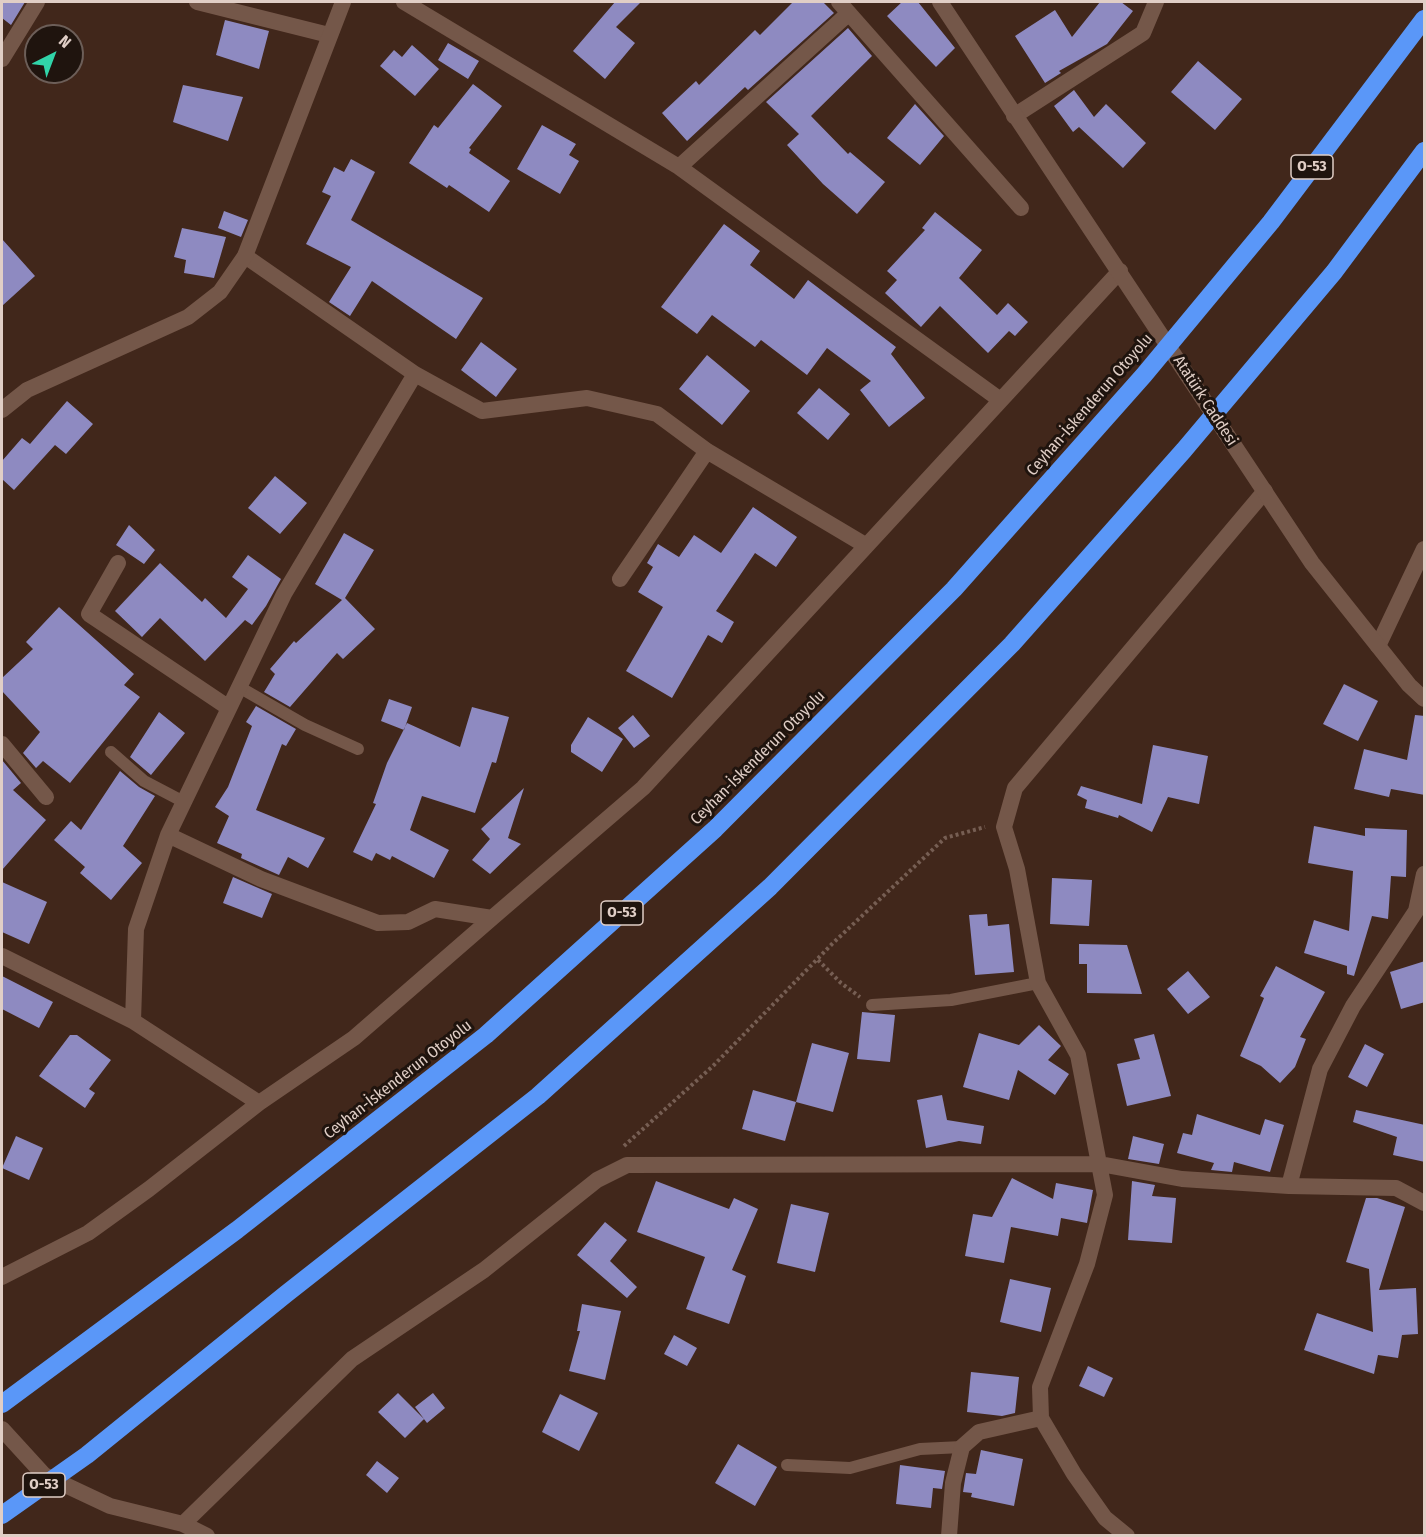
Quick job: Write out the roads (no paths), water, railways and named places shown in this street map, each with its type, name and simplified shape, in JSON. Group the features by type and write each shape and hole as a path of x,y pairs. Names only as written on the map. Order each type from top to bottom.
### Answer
{"highway":[{"name":"Ceyhan-İskenderun Otoyolu","path":"2,1404 237,1230 486,1035 715,829 954,589 1144,375 1272,222 1425,19"},
{"name":"O-53","path":"2,1515 87,1455 285,1294 538,1096 770,886 1012,644 1184,450 1239,381 1334,272 1425,151"}],"street":[{"path":"2,59 37,2"},
{"path":"197,2 330,35"},
{"path":"2,410 27,390 188,317 220,292 245,256 343,2"},
{"path":"404,2 679,167 999,399"},
{"name":"Atatürk Caddesi","path":"940,2 1014,116 1120,270 1312,563 1378,646 1425,699"},
{"path":"1014,116 1143,33 1156,2"},
{"path":"679,167 844,7 1021,208"},
{"path":"245,256 415,374 482,411 587,398 657,414 707,451 865,545"},
{"path":"2,1277 88,1233 149,1189 259,1103 354,1038 644,788 999,399 1120,270"},
{"path":"133,1021 136,929 168,834 284,594 415,374"},
{"path":"620,579 707,451"},
{"path":"1127,1536 1105,1518 1074,1474 1041,1418 1040,1387 1087,1264 1105,1196 1078,1055 1038,983 1017,869 1004,827 1015,788 1265,491"},
{"path":"1378,646 1425,549"},
{"path":"118,563 89,614 229,708"},
{"path":"2,744 46,797"},
{"path":"168,834 261,879 378,923 408,922 435,909 492,918"},
{"path":"1289,1186 1320,1069 1353,1006 1416,911 1425,874"},
{"path":"2,956 133,1021 259,1103"},
{"path":"183,1524 352,1359 484,1270 597,1180 627,1165 1100,1164 1182,1179 1289,1186 1396,1188 1425,1203"},
{"path":"949,1536 953,1483 962,1447 979,1432 1041,1418"},
{"path":"2,1429 44,1475 110,1506 183,1524 207,1536"}],"lane":[{"path":"239,687 305,725 358,749"},
{"path":"111,752 144,781 184,802"},
{"path":"872,1005 951,1000 1038,983"},
{"path":"787,1465 850,1468 920,1449 962,1447"}]}
